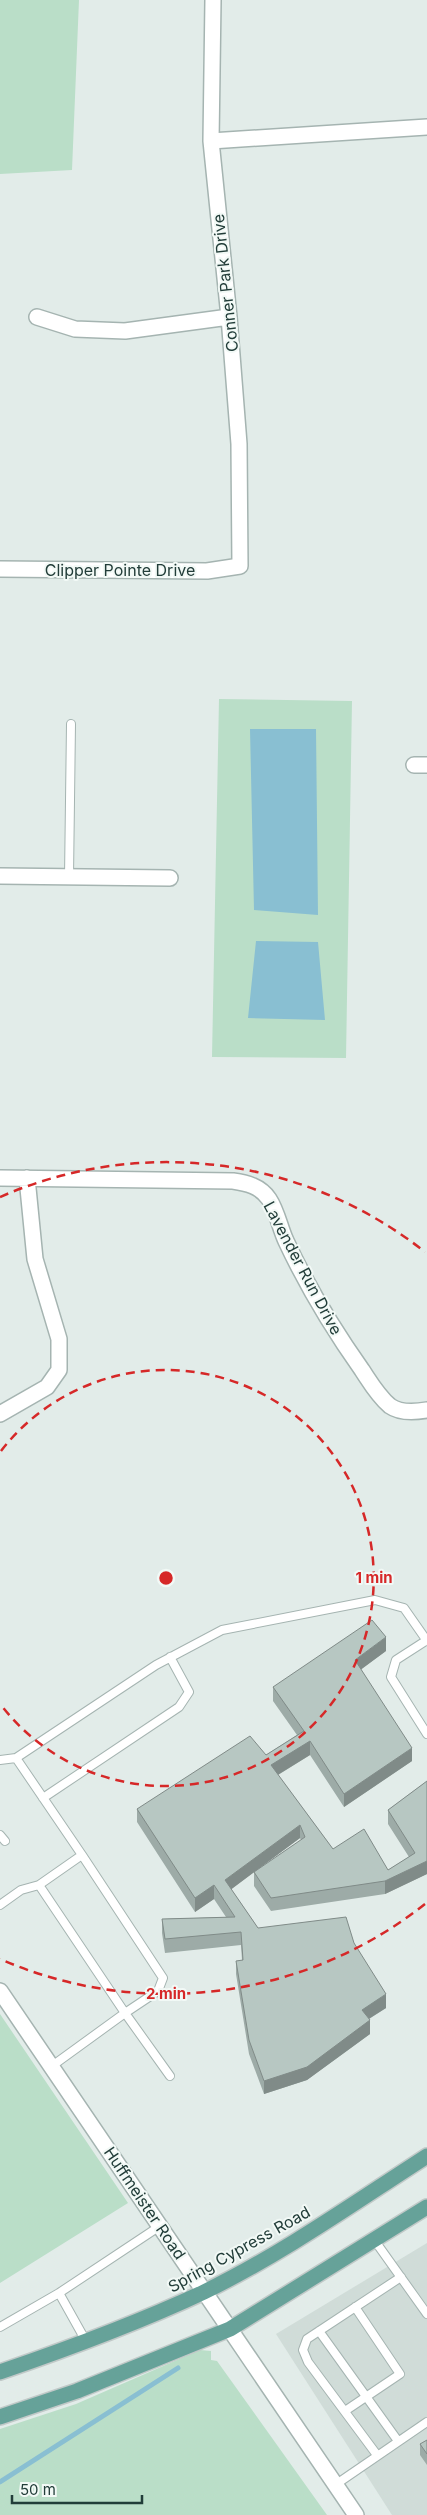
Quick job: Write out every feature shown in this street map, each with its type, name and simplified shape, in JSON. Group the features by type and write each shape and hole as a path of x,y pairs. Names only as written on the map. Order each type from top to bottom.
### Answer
{"main road":[{"name":"Spring Cypress Road","path":"0,2372 87,2343 205,2291 300,2238 427,2156"},
{"path":"0,2417 77,2392 230,2329 375,2241 427,2207"}],"street":[{"name":"Conner Park Drive","path":"213,0 210,141 229,317 238,444 238,539 240,566"},
{"path":"210,141 427,127"},
{"path":"37,317 75,328 125,331 229,317"},
{"name":"Clipper Pointe Drive","path":"0,569 206,571 240,566"},
{"path":"0,876 170,878"},
{"name":"Lavender Run Drive","path":"0,1178 233,1180 249,1183 269,1199 285,1240 312,1291 343,1343 379,1394 391,1407 414,1412 427,1410"},
{"path":"0,1414 47,1387 59,1370 59,1339 36,1259 27,1178"},
{"name":"Huffmeister Road","path":"0,1990 356,2515"}],"lane":[{"path":"69,877 71,724"},
{"path":"0,1760 16,1758 170,1657 222,1630 375,1600 404,1608 427,1640 396,1660 391,1677 427,1734"},
{"path":"43,1798 179,1707 190,1692 170,1657"},
{"path":"16,1758 163,1978 158,1991 52,2066"},
{"path":"0,1905 21,1890 39,1885 82,1855"},
{"path":"39,1885 170,2076"},
{"path":"0,2327 60,2293 160,2226"},
{"path":"375,2241 427,2314"},
{"path":"377,2455 308,2362 303,2350 307,2339 401,2277"},
{"path":"60,2293 87,2343"},
{"path":"345,2411 400,2374 355,2307"},
{"path":"319,2331 368,2396 398,2441"},
{"path":"335,2485 427,2422"}],"shaded area":[{"path":"427,2243 427,2515 392,2515 276,2334"}],"green space":[{"path":"0,0 79,0 72,170 0,174"},
{"path":"219,699 352,701 346,1058 212,1057"},
{"path":"0,2014 128,2203 0,2283"},
{"path":"200,2350 211,2351 211,2360 217,2361 327,2515 0,2515 0,2429 76,2404"}],"water":[{"path":"250,729 316,729 318,915 254,910"},
{"path":"256,941 318,942 325,1020 248,1018"}],"building":[{"path":"372,1620 386,1637 355,1660 412,1748 344,1794 310,1741 271,1765 333,1849 364,1829 388,1870 415,1853 388,1810 427,1781 427,1861 385,1881 271,1898 254,1872 305,1837 300,1825 225,1880 258,1928 346,1917 354,1943 386,1994 362,2010 370,2020 307,2067 264,2081 249,2040 236,1961 243,1960 241,1932 165,1939 162,1919 235,1917 214,1885 195,1898 137,1809 250,1736 266,1755 304,1731 273,1687"},
{"path":"427,2440 427,2454 420,2444"}],"waterway":[{"path":"0,2482 178,2368"}]}
